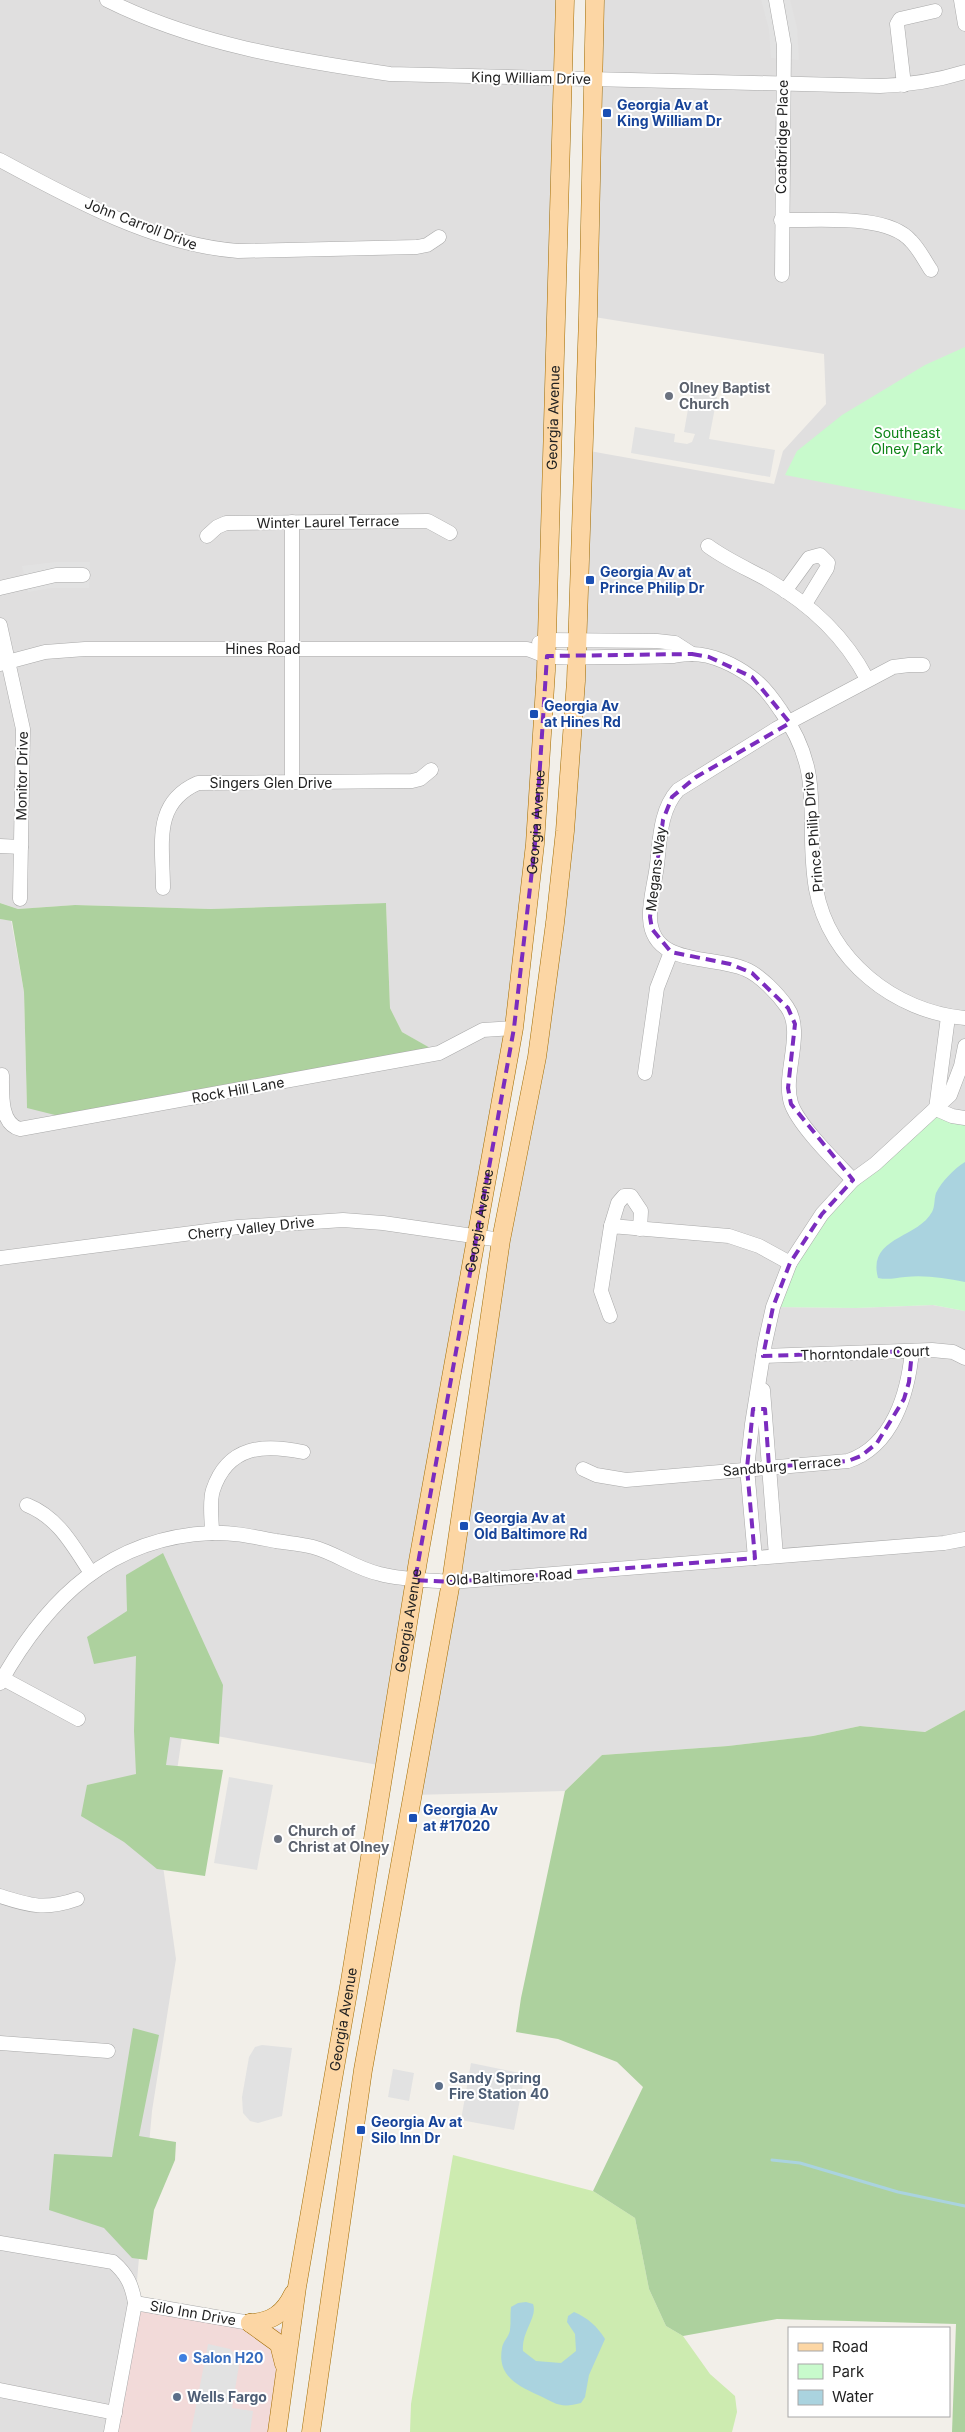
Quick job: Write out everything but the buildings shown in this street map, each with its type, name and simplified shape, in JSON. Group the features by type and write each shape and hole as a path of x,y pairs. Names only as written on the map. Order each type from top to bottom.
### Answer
{"main road":[{"name":"Georgia Avenue","path":"277,2432 297,2287 415,1580 514,1028 535,844 548,648 565,0"},
{"name":"Georgia Avenue","path":"311,2432 364,2070 451,1582 501,1240 537,1057 566,831 578,640 595,0"},
{"path":"250,2323 273,2319 286,2308 297,2287"},
{"path":"250,2323 279,2344 283,2356 284,2377"}],"street":[{"name":"King William Drive","path":"107,0 136,14 200,37 272,55 390,74 784,84 904,85 943,79 965,72"},
{"name":"Coatbridge Place","path":"776,0 783,36 784,84 780,220 782,274"},
{"path":"961,0 965,24"},
{"path":"904,85 897,24 900,19 934,11"},
{"name":"John Carroll Drive","path":"0,160 107,214 179,242 211,250 417,247 427,245 439,237"},
{"path":"780,220 868,221 888,225 911,241 931,270"},
{"name":"Winter Laurel Terrace","path":"208,536 217,527 226,523 292,522 428,521 450,533"},
{"path":"292,522 292,780"},
{"path":"708,546 722,557 785,591 804,604 844,643 868,679"},
{"path":"785,591 809,558 820,555 828,563 825,574 804,604"},
{"path":"0,588 56,574 83,575"},
{"name":"Monitor Drive","path":"0,625 5,662 23,729 20,899"},
{"name":"Prince Philip Drive","path":"548,648 578,640 657,641 675,643 692,654"},
{"name":"Prince Philip Drive","path":"548,648 577,657 692,654 726,662 752,677 772,697 790,723 800,744 809,771 813,798 814,868 817,890 823,912 835,938 864,974 886,991 911,1005 948,1017 965,1018"},
{"name":"Hines Road","path":"5,662 44,652 85,649 548,648"},
{"name":"Megans Way","path":"671,952 655,935 650,917 663,820 668,804 685,784 868,679 893,667 923,666"},
{"name":"Singers Glen Drive","path":"163,888 164,817 172,800 182,790 198,783 292,780 352,783 412,782 420,779 431,770"},
{"path":"0,846 21,847"},
{"path":"645,1073 657,988 671,952 691,958 730,964 745,969 758,978 788,1008 795,1024 788,1088 791,1104 799,1119 853,1180"},
{"path":"936,1108 948,1017"},
{"name":"Rock Hill Lane","path":"2,1075 5,1120 10,1127 20,1129 439,1053 484,1030 514,1028"},
{"path":"755,1558 747,1468 752,1424 763,1356 774,1307 790,1263 822,1214 853,1180 875,1164 950,1096 961,1066 965,1046"},
{"path":"936,1108 952,1116 965,1118"},
{"path":"610,1316 601,1291 611,1226 618,1203 624,1196 631,1196 641,1211 640,1228"},
{"name":"Cherry Valley Drive","path":"0,1258 290,1222 343,1220 383,1223 501,1240"},
{"path":"611,1226 729,1236 759,1246 790,1263"},
{"name":"Thorntondale Court","path":"763,1356 912,1351 953,1352 965,1358"},
{"name":"Sandburg Terrace","path":"583,1469 596,1475 626,1480 747,1468 848,1461 870,1451 886,1431 904,1399 909,1382 912,1351"},
{"path":"760,1376 776,1556"},
{"path":"212,1533 213,1491 227,1464 242,1453 259,1448 280,1447 304,1452"},
{"path":"28,1505 43,1512 60,1526 91,1573"},
{"name":"Old Baltimore Road","path":"1,1680 28,1636 55,1603 91,1573 126,1553 158,1540 212,1533 246,1536 314,1547 378,1574 415,1580 451,1582 944,1543 965,1538"},
{"path":"1,1680 78,1719"},
{"path":"0,1896 34,1906 60,1905 77,1899"},
{"path":"0,2043 108,2051"},
{"path":"0,2243 113,2262 122,2270 131,2283 135,2303 111,2432"},
{"name":"Silo Inn Drive","path":"135,2303 250,2323"},
{"path":"0,2390 115,2413"}],"highlighted area":[{"path":"692,654 709,657 752,677 790,723 696,777 672,797 663,820 650,917 652,929 671,952 730,964 752,973 788,1008 795,1024 788,1088 791,1104 853,1180 822,1214 790,1263 773,1307 763,1356 912,1351 909,1382 904,1399 877,1443 861,1456 848,1461 769,1467 765,1409 753,1409 747,1468 755,1558 451,1582 415,1580 514,1028 535,844 547,656"}],"shaded area":[{"path":"0,0 565,0 535,844 384,1766 183,1730 163,1866 176,1959 152,2111 135,2303 111,2432 0,2432 0,919 11,920 24,992 27,1108 438,1053 402,1032 390,1008 386,903 211,909 75,905 18,909 0,903"},
{"path":"595,0 965,0 965,1118 774,1307 856,1308 933,1305 965,1311 965,1710 925,1732 860,1726 813,1736 728,1746 602,1755 565,1791 412,1795 555,923 584,450 774,484 783,451 826,404 824,354 588,316"},
{"path":"761,0 790,0 797,28 799,60 771,58 769,30"},
{"path":"691,392 717,397 709,439 775,450 770,477 631,453 635,427 675,434 674,442 687,444 692,442 695,434 684,432"},
{"path":"56,562 90,562 89,588 51,588 28,592 22,566"},
{"path":"229,1777 273,1785 257,1870 214,1863"},
{"path":"262,2045 292,2048 282,2116 258,2123 250,2121 243,2113 242,2097 249,2057 255,2047"},
{"path":"471,2063 525,2074 514,2130 461,2120"},
{"path":"393,2069 414,2073 409,2101 388,2097"},
{"path":"135,2303 291,2331 277,2432 111,2432"},
{"path":"208,2344 230,2349 240,2359 232,2408 253,2411 250,2432 191,2432"}],"green space":[{"name":"Southeast Olney Park","path":"965,347 965,510 785,475 797,451 842,415 925,365"},
{"path":"0,903 18,909 75,905 211,909 386,903 390,1008 402,1032 439,1053 75,1120 27,1108 24,992 12,921 0,919"},
{"path":"936,1109 965,1118 965,1311 933,1305 856,1308 773,1307 822,1214"},
{"path":"163,1553 223,1685 219,1744 170,1737 166,1765 223,1770 205,1876 157,1869 124,1842 81,1816 87,1785 136,1774 134,1731 136,1656 94,1664 87,1637 127,1611 126,1575"},
{"path":"965,1710 965,2432 952,2432 956,2324 777,2319 683,2336 666,2326 649,2289 635,2218 593,2191 643,2087 617,2062 558,2039 516,2032 521,1998 565,1791 602,1755 728,1746 813,1736 860,1726 925,1732"},
{"path":"133,2028 159,2035 139,2136 176,2142 175,2160 154,2210 147,2260 132,2258 104,2228 49,2210 54,2154 112,2157"},
{"path":"453,2155 593,2191 635,2218 649,2289 666,2326 683,2336 710,2374 735,2396 737,2412 732,2432 410,2432 411,2404"}],"water":[{"path":"965,1162 965,1282 912,1276 888,1279 878,1278 877,1264 880,1254 886,1246 925,1221 933,1210 936,1193 942,1184"},
{"path":"526,2302 533,2304 534,2309 532,2320 524,2337 523,2351 536,2361 561,2363 576,2351 575,2334 567,2322 568,2316 574,2312 592,2323 605,2339 589,2375 585,2397 581,2403 563,2405 554,2403 522,2387 505,2372 501,2357 502,2348 510,2330 511,2307 518,2303"}],"waterway":[{"path":"772,2160 800,2163 898,2192 965,2206"}],"place":[{"name":"Georgia Av at King William Dr","path":"607,113"},
{"name":"Olney Baptist Church","path":"669,396"},
{"name":"Georgia Av at Prince Philip Dr","path":"590,580"},
{"name":"Georgia Av at Hines Rd","path":"534,714"},
{"name":"Georgia Av at Old Baltimore Rd","path":"464,1526"},
{"name":"Georgia Av at #17020","path":"413,1818"},
{"name":"Church of Christ at Olney","path":"278,1839"},
{"name":"Sandy Spring Fire Station 40","path":"439,2086"},
{"name":"Georgia Av at Silo Inn Dr","path":"361,2130"},
{"name":"Salon H20","path":"183,2358"},
{"name":"Wells Fargo","path":"177,2397"}]}
